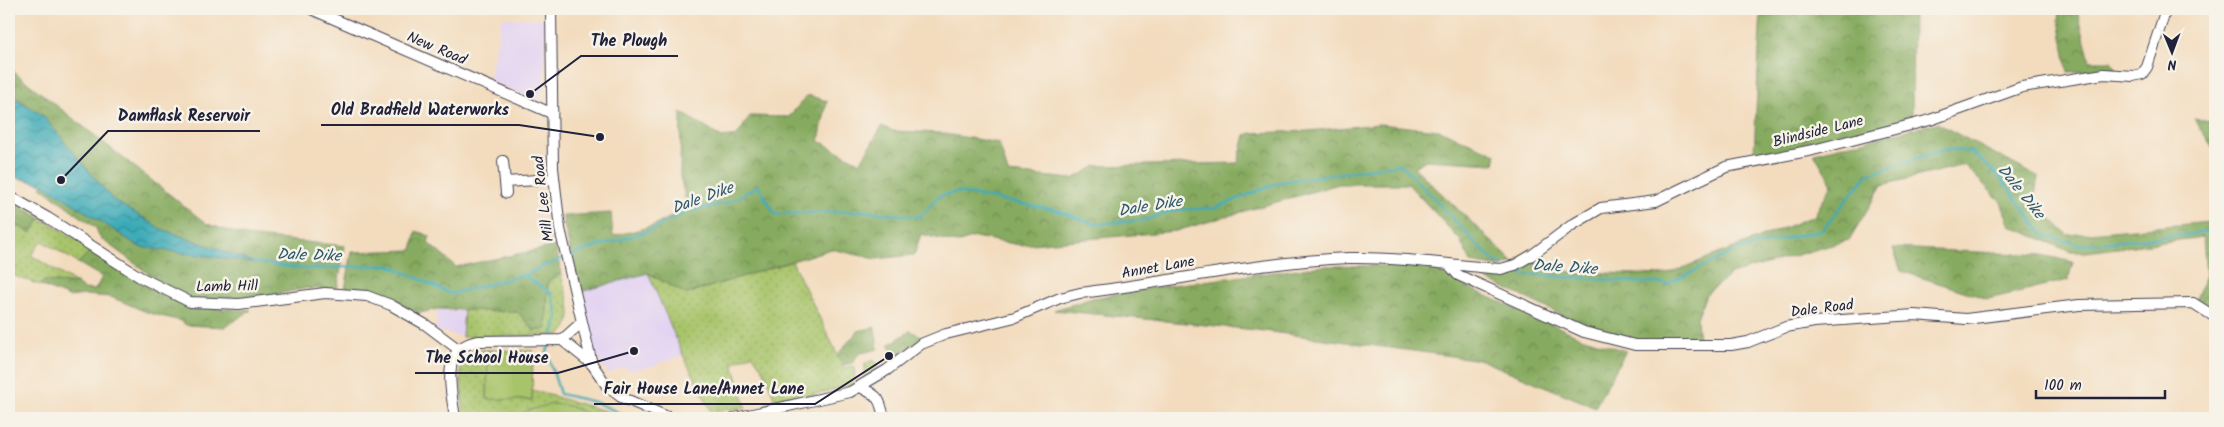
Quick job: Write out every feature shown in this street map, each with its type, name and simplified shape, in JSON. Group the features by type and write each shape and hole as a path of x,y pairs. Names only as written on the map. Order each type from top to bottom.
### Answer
{"street":[{"name":"New Road","path":"311,9 551,113"},
{"name":"Mill Lee Road","path":"551,9 551,113 554,179 560,229 592,364"},
{"name":"Blindside Lane","path":"1449,265 1501,269 1515,265 1532,255 1572,225 1601,208 1656,201 1726,167 1813,150 1930,120 2022,87 2104,74 2133,76 2142,74 2147,67 2166,9"},
{"path":"503,161 505,188 554,179"},
{"name":"Lamb Hill","path":"9,196 48,218 140,277 190,302 240,304 326,293 366,296 391,305 426,325 458,349"},
{"name":"Annet Lane","path":"735,418 850,392 883,372 921,344 938,337 1015,317 1060,298 1080,293 1227,270 1321,260 1382,258 1449,265"},
{"name":"Dale Road","path":"1449,265 1458,275 1584,332 1611,341 1635,346 1731,345 1748,342 1786,327 1814,322 1914,315 1966,319 2079,306 2187,303 2193,304 2215,317"},
{"path":"455,418 450,368 458,349 468,342 560,340 581,323"},
{"path":"560,340 592,364 607,386 621,397 659,416 670,418"},
{"path":"883,372 880,399 884,418"},
{"path":"860,387 873,393 880,399"}],"shaded area":[{"path":"502,18 545,19 544,86 538,102 489,80"},
{"path":"648,273 683,355 652,366 630,370 624,367 608,374 592,348 580,292"},
{"path":"437,310 463,311 462,337 436,330"}],"green space":[{"path":"1761,9 1913,9 1912,122 1766,156 1754,153"},
{"path":"2060,9 2077,9 2090,61 2111,61 2117,69 2068,72 2059,20"},
{"path":"9,68 207,224 246,236 345,246 337,290 307,288 263,297 223,301 186,301 100,238 96,228 41,187 43,184 140,247 253,262 161,229 113,200 43,116 9,92"},
{"path":"807,95 827,101 819,141 860,163 882,126 893,131 940,133 999,143 1008,173 1073,179 1096,166 1238,163 1245,135 1252,133 1308,131 1379,124 1439,130 1496,154 1494,164 1426,160 1414,167 1513,262 1500,267 1471,262 1460,240 1408,184 1339,184 1176,231 1020,245 975,237 956,243 921,234 914,255 876,259 831,249 686,294 648,273 580,292 562,216 611,213 613,236 654,225 672,216 686,201 680,176 681,112 722,138 737,136 750,116 789,117"},
{"path":"2194,119 2215,123 2215,156 2213,148"},
{"path":"1937,123 2038,177 2034,201 2068,235 2210,222 2215,214 2215,311 2196,299 2206,275 2203,237 2086,252 2071,252 2010,226 2001,202 1964,165 1882,185 1849,240 1731,274 1706,294 1697,318 1699,343 1637,341 1585,326 1473,273 1505,273 1532,259 1550,271 1665,275 1814,216 1832,184 1814,153"},
{"path":"9,199 41,218 31,233 9,221"},
{"path":"41,218 92,249 78,263 42,241 31,255 77,284 44,281 40,285 9,274 9,221 31,233"},
{"path":"416,231 430,236 428,243 456,267 556,246 561,274 548,281 546,329 535,331 518,312 437,309 420,313 372,293 345,289 352,252 412,250"},
{"path":"1893,248 2042,255 2073,262 2068,280 1988,299 1901,271"},
{"path":"92,249 139,282 177,301 189,305 220,309 251,310 225,327 186,325 181,321 149,313 111,297 84,295 69,297 40,285 44,281 77,284 83,289 95,290 102,277 78,263"},
{"path":"792,261 844,368 854,366 855,374 853,381 850,386 776,403 764,371 752,354 733,363 746,408 711,411 683,355 648,273 686,294"},
{"path":"1323,266 1427,266 1471,289 1581,337 1626,351 1595,407 1481,360 1256,330 1054,310 1093,298 1157,287"},
{"path":"561,274 570,307 570,314 566,329 560,335 462,337 464,310 518,312 534,331 546,329 548,281"},
{"path":"875,327 878,349 858,354 853,363 843,365 837,355 858,331"},
{"path":"910,331 924,337 895,357 889,345"},
{"path":"473,350 488,350 487,399 532,400 532,390 608,412 621,418 464,418 460,367 463,357"},
{"path":"488,350 533,351 532,400 487,399"},
{"path":"873,360 878,364 878,369 865,377 865,364"},
{"path":"552,404 569,406 598,418 518,418 526,411"}],"water":[{"path":"9,94 43,116 113,200 161,229 256,263 140,247 43,184 9,176"}],"waterway":[{"name":"Dale Dike","path":"1512,270 1520,274 1667,284 1737,250 1822,230 1868,174 1946,149 1971,152 2000,177 2043,235 2080,245 2202,233 2215,228"},
{"name":"Dale Dike","path":"569,256 649,231 689,211 727,203 758,186 775,214 864,211 920,217 939,196 957,192 1056,210 1095,224 1145,220 1175,210 1215,208 1280,182 1401,164 1491,259 1503,265"},
{"name":"Dale Dike","path":"253,262 305,269 389,265 451,294 523,275 564,258"},
{"path":"523,275 551,293 558,316 552,337"},
{"path":"550,343 547,352 560,394 595,402 631,418"}],"place":[{"name":"The Plough","path":"530,94"},
{"name":"Old Bradfield Waterworks","path":"600,137"},
{"name":"Damflask Reservoir","path":"61,180"},
{"name":"The School House","path":"634,351"},
{"name":"Fair House Lane/Annet Lane","path":"889,356"}]}
